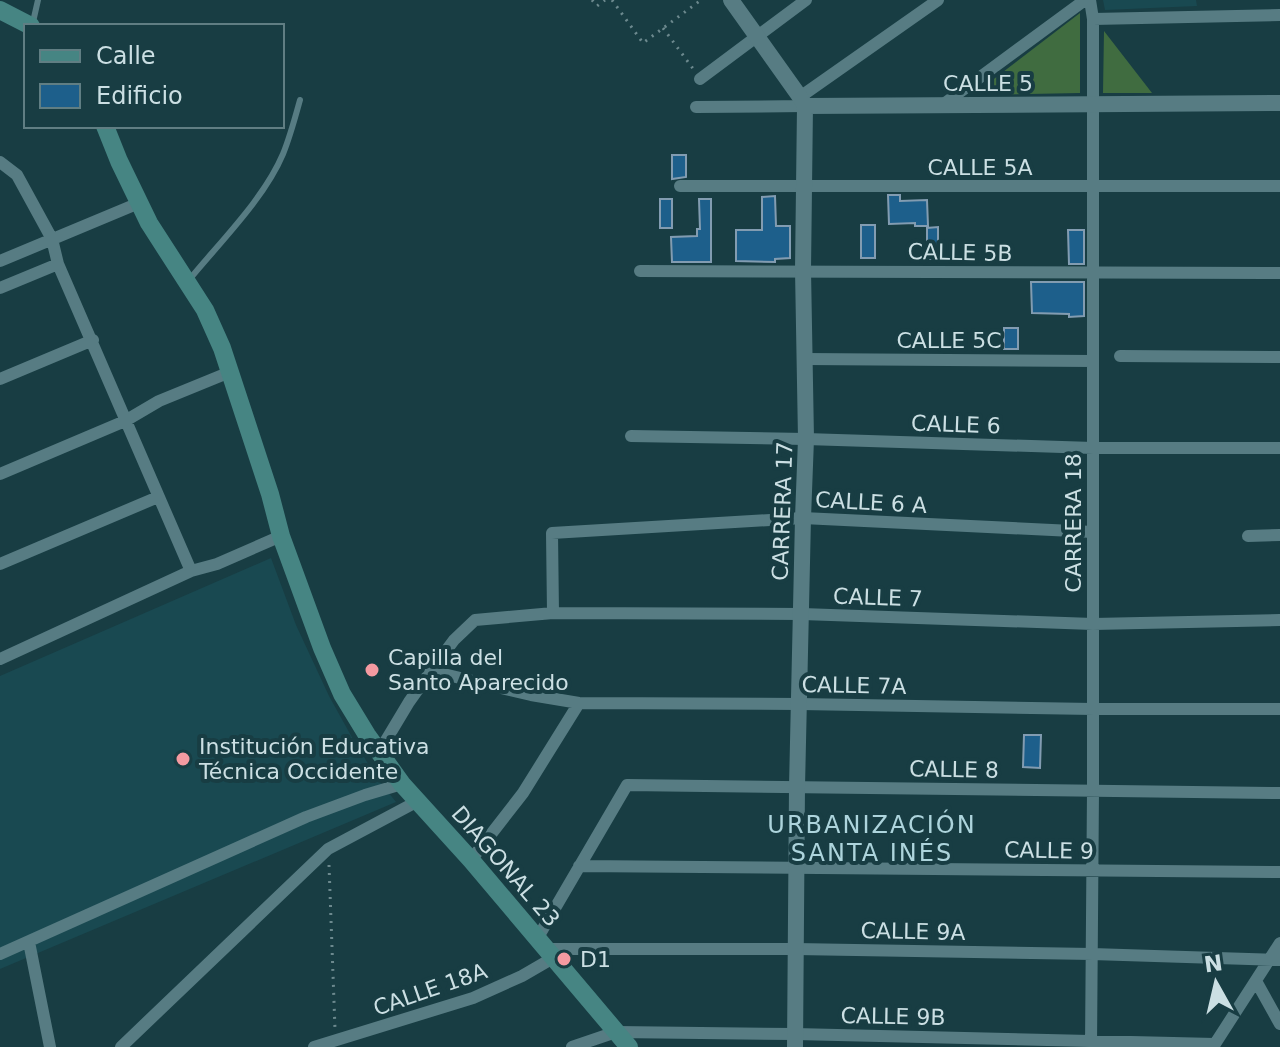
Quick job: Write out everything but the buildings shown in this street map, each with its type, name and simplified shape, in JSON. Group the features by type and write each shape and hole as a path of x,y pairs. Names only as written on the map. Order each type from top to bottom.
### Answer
{"main road":[{"path":"0,10 28,24"},
{"name":"DIAGONAL 23","path":"106,128 149,223 205,310 222,348 281,536 342,694 402,784 471,860 629,1047"}],"street":[{"path":"731,0 803,102 938,0"},
{"path":"700,79 806,0"},
{"path":"941,106 1088,0"},
{"name":"CARRERA 18","path":"1088,0 1093,19 1094,187 1090,1044"},
{"path":"1093,19 1280,15"},
{"name":"CALLE 5","path":"696,107 803,102 941,106 1280,103"},
{"name":"CARRERA 17","path":"795,1040 797,787 806,439 803,102"},
{"path":"0,162 17,175 52,239 58,264 191,571"},
{"name":"CALLE 5A","path":"680,186 1280,186"},
{"path":"0,261 139,203"},
{"path":"0,288 58,264"},
{"name":"CALLE 5B","path":"640,271 1280,273"},
{"path":"0,379 93,340"},
{"path":"1120,356 1280,357"},
{"name":"CALLE 5C","path":"805,359 1093,361"},
{"path":"0,474 230,372"},
{"name":"CALLE 6","path":"631,436 1093,448 1280,448"},
{"path":"0,564 158,497"},
{"name":"CALLE 6 A","path":"553,613 552,533 803,518 1093,532"},
{"path":"1248,536 1280,535"},
{"path":"0,659 191,571 217,564 281,536"},
{"name":"CALLE 7","path":"431,671 454,640 475,620 553,613 802,614 1093,624 1280,620"},
{"path":"379,752 431,671"},
{"name":"CALLE 7A","path":"431,671 579,703 1280,709"},
{"path":"471,860 523,793 579,703"},
{"path":"0,954 306,817 402,784"},
{"name":"CALLE 8","path":"579,866 627,785 1280,793"},
{"path":"121,1047 328,849 418,801"},
{"path":"545,949 579,866"},
{"name":"CALLE 9","path":"579,866 1280,872"},
{"path":"29,942 50,1047"},
{"path":"1214,1045 1256,981 1275,959 1280,943"},
{"name":"CALLE 18A","path":"314,1047 336,1044 473,998 522,976 545,949"},
{"name":"CALLE 9A","path":"545,949 796,949 1275,959"},
{"path":"1256,981 1280,1024"},
{"name":"CALLE 9B","path":"572,1047 616,1032 795,1040 1214,1045"}],"lane":[{"path":"32,24 38,0"},
{"path":"187,282 271,177 283,155 300,100"}],"path":[{"path":"592,0 597,6 605,0"},
{"path":"612,0 643,43 701,0"},
{"path":"663,28 700,79"},
{"path":"328,849 336,1044"}],"shaded area":[{"path":"1103,0 1196,0 1197,6 1105,10"},
{"name":"Institución Educativa Técnica Occidente","path":"271,558 296,625 329,696 377,778 396,802 0,969 0,676"}],"green space":[{"path":"1080,13 1080,93 973,95"},
{"path":"1104,31 1152,93 1103,93"}],"place":[{"name":"Capilla del Santo Aparecido","path":"372,670"},
{"name":"Institución Educativa Técnica Occidente","path":"183,759"},
{"name":"D1","path":"564,959"}],"district":[{"name":"URBANIZACIÓN SANTA INÉS","path":"872,839"}]}
